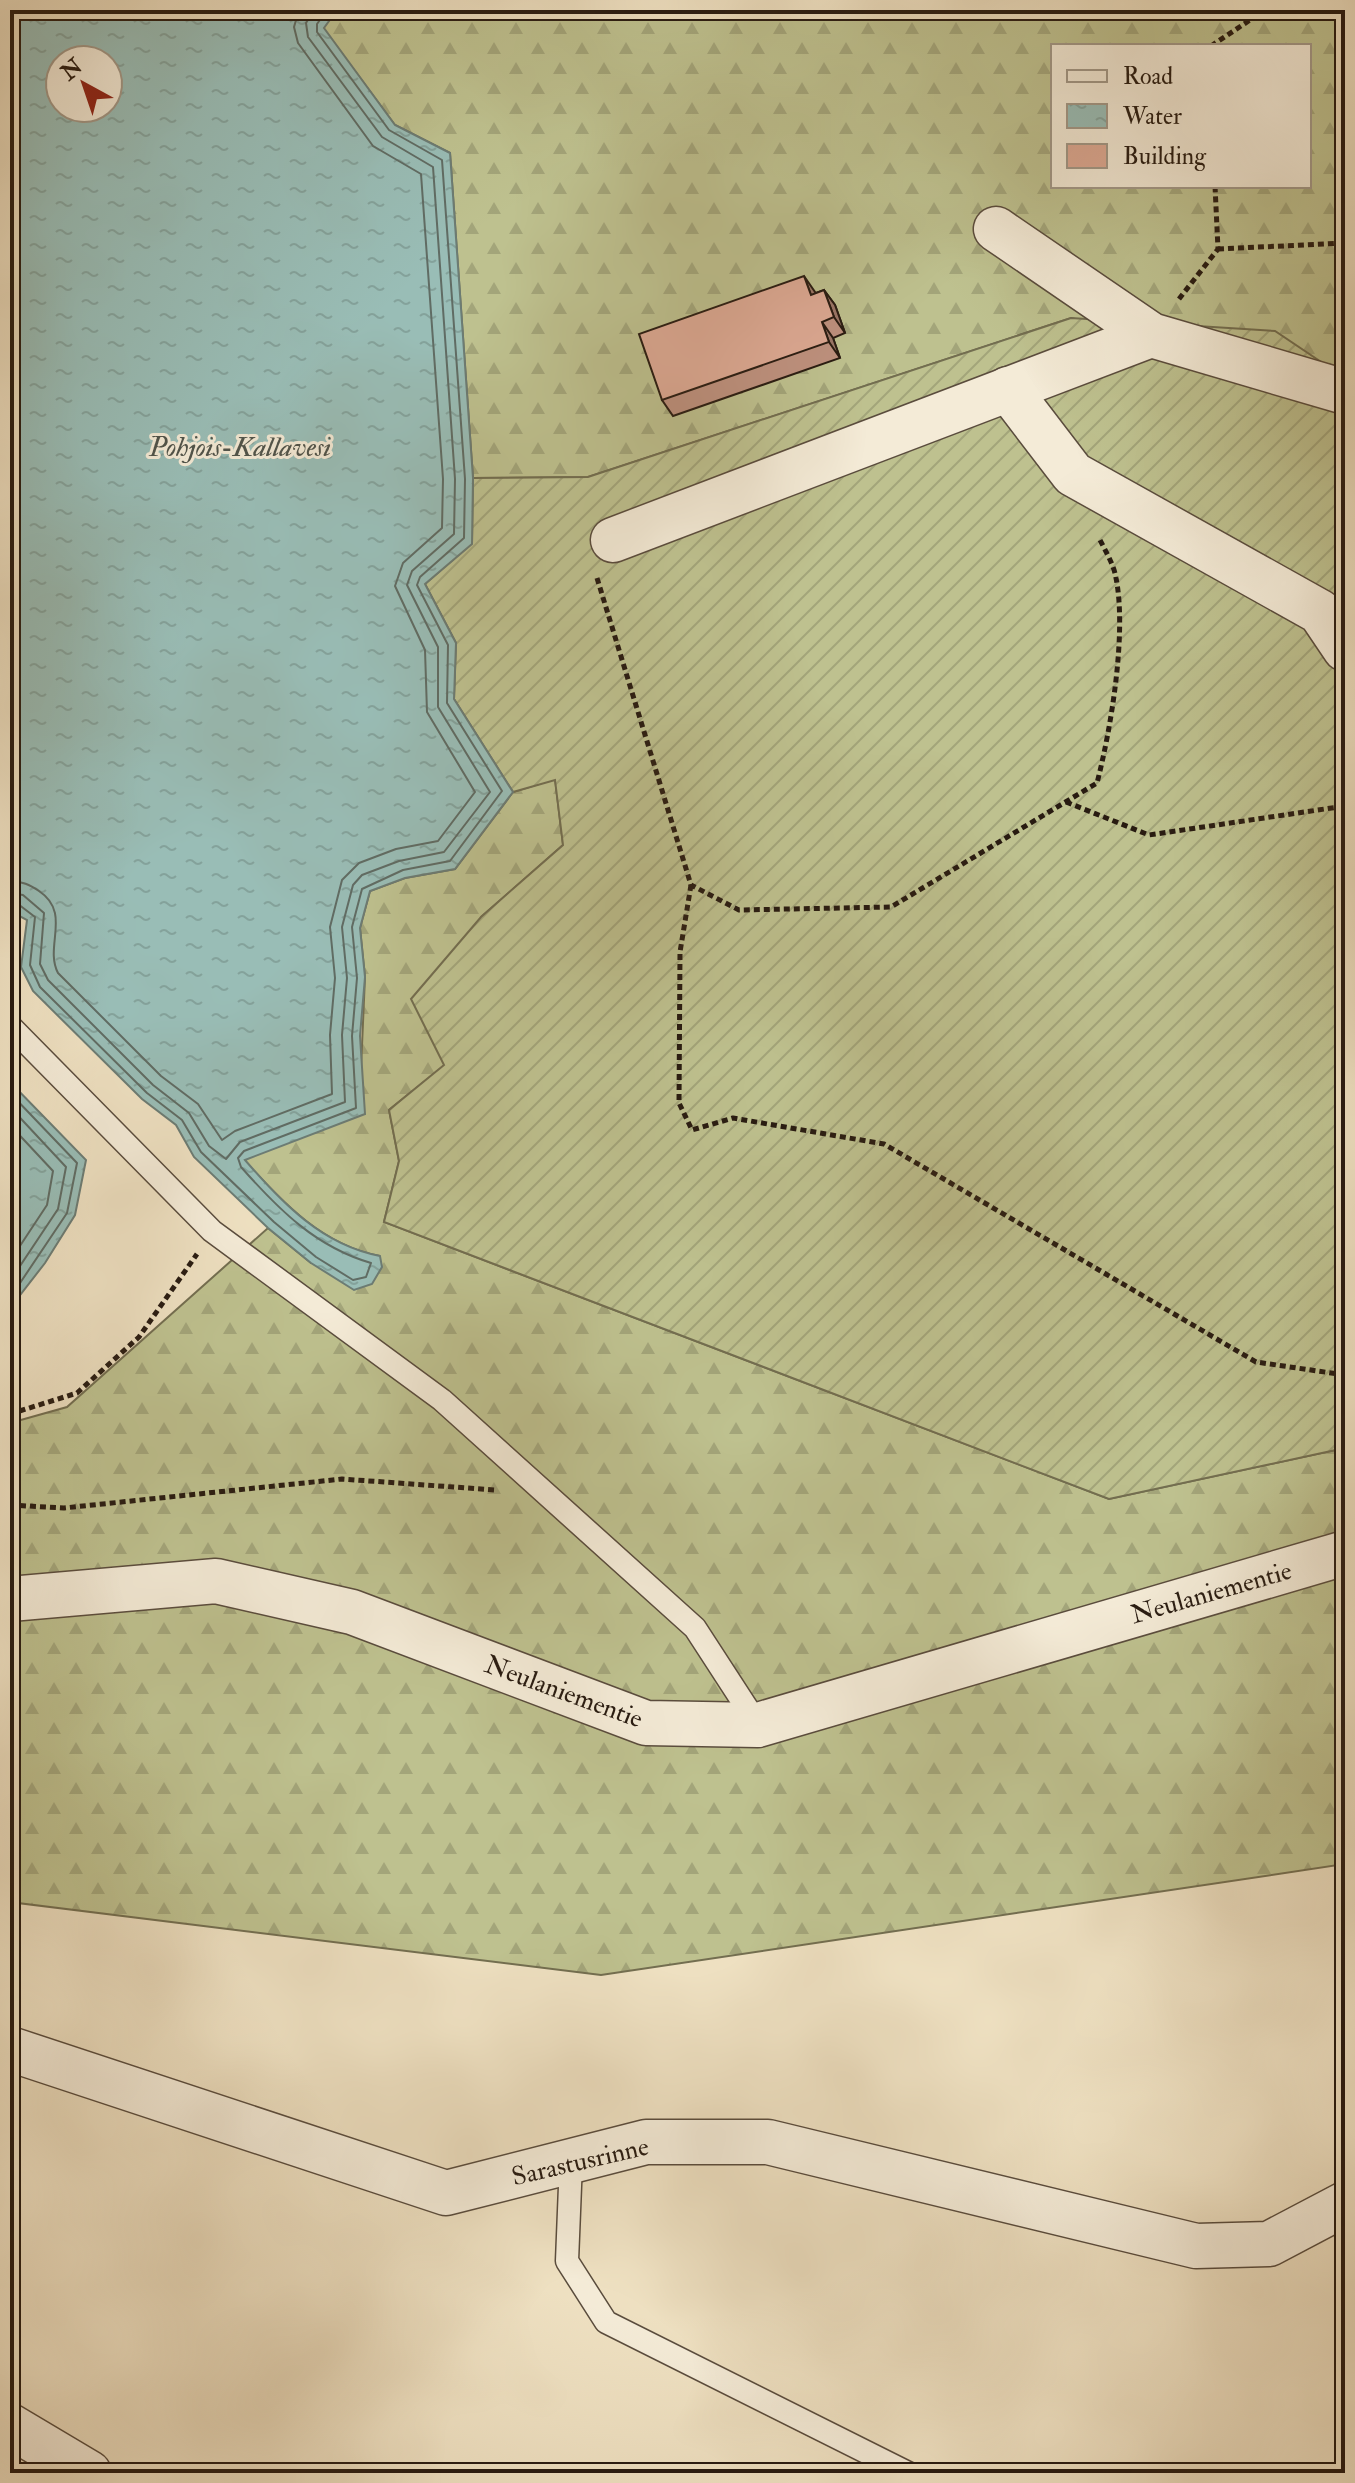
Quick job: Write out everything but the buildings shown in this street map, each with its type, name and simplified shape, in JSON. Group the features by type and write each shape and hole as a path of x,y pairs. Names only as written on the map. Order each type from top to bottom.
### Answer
{"street":[{"path":"996,229 1151,335 1345,392"},
{"path":"613,540 1151,335"},
{"path":"1008,389 1073,474 1320,612 1345,649"},
{"name":"Neulaniementie","path":"10,1599 216,1581 352,1612 646,1723 758,1725 1345,1553"},
{"name":"Sarastusrinne","path":"10,2049 446,2193 646,2142 768,2142 1196,2246 1269,2244 1345,2204"},
{"path":"10,2426 89,2473"}],"lane":[{"path":"10,1026 212,1231 442,1400 695,1628 758,1725"},
{"path":"571,2161 567,2261 606,2322 908,2473"}],"path":[{"path":"1214,44 1265,10"},
{"path":"1151,335 1218,249 1215,188"},
{"path":"1218,249 1345,243"},
{"path":"691,885 739,910 891,907 1097,783 1119,654 1116,578 1073,474"},
{"path":"613,540 589,552 691,885 680,952 679,1103 692,1130 733,1118 884,1144 1256,1362 1345,1375"},
{"path":"1065,802 1149,835 1345,806"},
{"path":"10,1414 77,1393 139,1337 212,1231"},
{"path":"10,1505 64,1508 342,1479 544,1493"}],"green space":[{"path":"337,10 1345,10 1345,378 1071,318 588,477 473,478 450,153 395,125 323,28"},
{"path":"1071,318 1275,331 1345,378 1345,1448 1109,1499 384,1222 399,1161 389,1110 444,1065 411,999 481,917 563,845 555,780 513,792 454,699 456,643 425,584 472,543 473,478 588,477"},
{"path":"555,779 563,845 481,917 445,1065 389,1110 399,1161 384,1222 1109,1499 1345,1448 1345,1864 601,1975 10,1902 10,1423 67,1407 268,1228 311,1263 380,1256 339,1242 304,1220 244,1160 361,1068 365,977 360,928 370,891 405,878 455,869 513,792"}],"water":[{"name":"Pohjois-Kallavesi","path":"10,10 337,10 324,28 395,125 450,153 473,478 472,544 425,584 456,643 454,699 513,792 455,869 405,878 370,891 360,928 365,977 360,1036 365,1114 245,1160 305,1220 340,1242 380,1256 382,1267 372,1284 354,1290 311,1263 268,1228 194,1157 176,1125 142,1099 33,991 21,967 27,920 10,911"},
{"path":"10,1082 86,1160 75,1215 45,1263 10,1308"}]}
